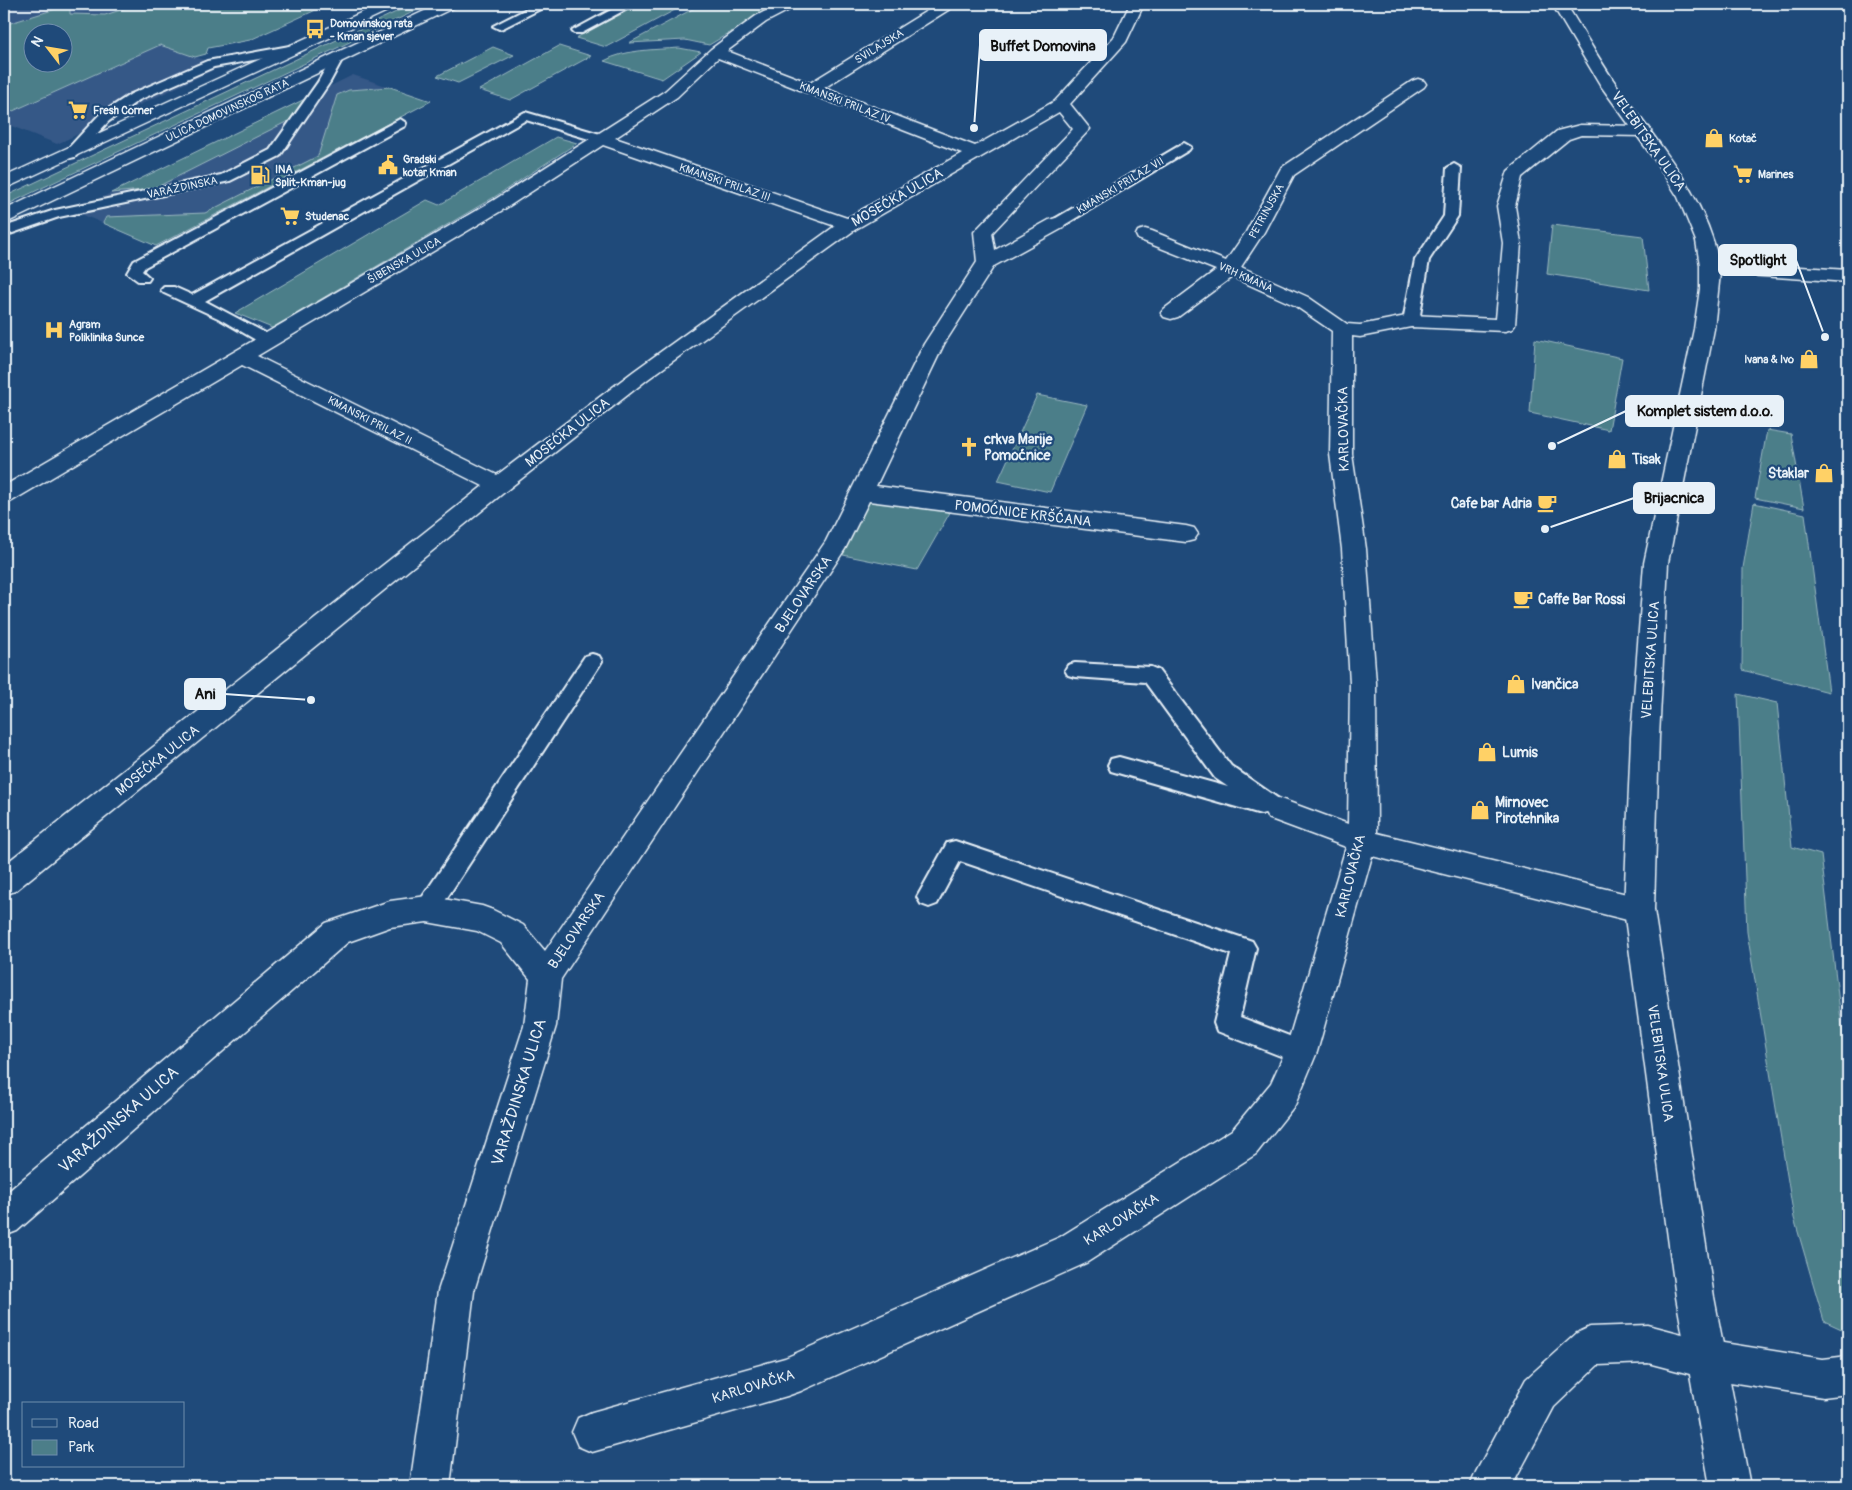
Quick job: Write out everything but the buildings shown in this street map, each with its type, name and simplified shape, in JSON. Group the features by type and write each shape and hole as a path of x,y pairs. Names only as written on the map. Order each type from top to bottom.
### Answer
{"street":[{"name":"ULICA DOMOVINSKOG RATA","path":"4,184 391,4"},
{"name":"ULICA DOMOVINSKOG RATA","path":"4,217 450,4"},
{"name":"ŠIBENSKA ULICA","path":"4,496 500,204 671,94 716,52 762,19 790,4"},
{"name":"SVILAJSKA","path":"811,88 948,4"},
{"name":"MOSEĆKA ULICA","path":"4,882 499,485 641,375 849,225 1061,104 1121,39 1137,4"},
{"name":"VELEBITSKA ULICA","path":"1559,4 1594,62 1659,152 1689,199 1704,238 1710,266 1710,294 1704,330 1656,563 1645,737 1639,910 1705,1359 1730,1486"},
{"name":"KMANSKI PRILAZ IV","path":"716,52 974,152"},
{"name":"PETRINJSKA","path":"1171,313 1230,269 1255,232 1287,172 1418,84"},
{"path":"987,262 983,232 1082,129 1061,104"},
{"path":"1342,330 1360,331 1410,321 1505,325 1512,243 1506,206 1514,175 1563,135 1580,130 1643,131"},
{"name":"KMANSKI PRILAZ III","path":"602,139 849,225"},
{"name":"BJELOVARSKA","path":"546,975 837,543 934,344 987,262 1056,224"},
{"name":"VRH KMANA","path":"1145,236 1230,269 1301,301 1342,330"},
{"path":"1710,266 1848,276"},
{"name":"KARLOVAČKA","path":"592,1432 787,1377 1073,1250 1244,1142 1283,1094 1301,1052 1362,841 1363,683 1354,549 1341,454 1342,330"},
{"name":"KMANSKI PRILAZ II","path":"241,356 499,485"},
{"name":"POMOĆNICE KRŠĆANA","path":"861,492 1186,534"},
{"path":"1278,810 1362,841 1639,910"},
{"name":"VARAŽDINSKA ULICA","path":"4,1218 337,932 390,914 427,910 482,919 512,934 546,975 540,1026 456,1291 430,1486"},
{"path":"1490,1486 1540,1393 1590,1346 1648,1344 1705,1359 1823,1378 1848,1375"}],"lane":[{"path":"499,26 544,4"},
{"path":"578,31 630,4"},
{"path":"70,154 104,118 135,98 217,62 295,49"},
{"name":"VARAŽDINSKA","path":"4,232 55,214 225,178 275,153 324,82 337,58"},
{"path":"193,301 526,116 602,139"},
{"path":"143,278 134,273 139,264 400,123"},
{"name":"KMANSKI PRILAZ VII","path":"1056,224 1184,147"},
{"path":"1410,321 1422,260 1451,216 1454,168"},
{"path":"169,290 223,315 267,340"},
{"path":"427,910 592,662"},
{"path":"1075,670 1151,674 1223,772 1278,810"},
{"path":"1119,765 1278,810"},
{"path":"929,897 955,850 1244,948 1226,1023 1301,1052"}],"shaded area":[{"path":"4,4 59,4 59,8 4,25"},
{"path":"70,4 139,4 105,15 70,14"},
{"path":"160,45 222,66 57,144 4,123 4,115"},
{"path":"353,75 431,101 156,246 74,211"}],"green space":[{"path":"59,4 70,4 70,14 105,15 139,4 343,4 318,9 250,40 208,48 206,54 195,57 160,45 4,115 4,25 59,8"},
{"path":"413,4 430,4 4,206 4,197"},
{"path":"640,4 686,4 606,47 576,38"},
{"path":"702,4 778,4 709,45 685,40 629,43"},
{"path":"559,46 591,56 510,100 479,90"},
{"path":"493,47 514,55 458,83 437,76"},
{"path":"679,48 701,52 662,79 604,61 631,52"},
{"path":"390,87 431,101 156,246 103,223 106,217 205,213 318,156 337,95 349,90"},
{"path":"307,98 292,119 153,189 111,193"},
{"path":"556,137 577,143 496,196 272,328 235,313 427,200 439,205"},
{"path":"1552,225 1643,236 1649,290 1547,274"},
{"path":"1535,339 1622,358 1609,430 1530,413"},
{"path":"1037,395 1087,405 1050,492 998,481"},
{"path":"1767,430 1791,434 1804,508 1755,498"},
{"path":"868,499 952,509 917,570 843,555"},
{"path":"1754,503 1805,514 1829,692 1742,670 1743,568"},
{"path":"1738,694 1777,703 1792,847 1821,855 1848,1077 1848,1332 1824,1321 1794,1218 1747,932"}],"place":[{"name":"Domovinskog rata - Kman sjever","path":"315,29"},
{"name":"Fresh Corner","path":"78,110"},
{"name":"Buffet Domovina","path":"974,128"},
{"name":"Kotač","path":"1714,138"},
{"name":"Gradski kotar Kman","path":"388,165"},
{"name":"Marines","path":"1743,174"},
{"name":"INA Split-Kman-jug","path":"260,175"},
{"name":"Studenac","path":"290,216"},
{"name":"Agram Poliklinika Sunce","path":"54,330"},
{"name":"Spotlight","path":"1825,337"},
{"name":"Ivana & Ivo","path":"1809,359"},
{"name":"Komplet sistem d.o.o.","path":"1552,446"},
{"name":"crkva Marije Pomoćnice","path":"969,447"},
{"name":"Tisak","path":"1617,459"},
{"name":"Staklar","path":"1824,473"},
{"name":"Cafe bar Adria","path":"1547,503"},
{"name":"Brijacnica","path":"1545,529"},
{"name":"Caffe Bar Rossi","path":"1523,599"},
{"name":"Ivančica","path":"1516,684"},
{"name":"Ani","path":"311,700"},
{"name":"Lumis","path":"1487,752"},
{"name":"Mirnovec Pirotehnika","path":"1480,810"}]}
